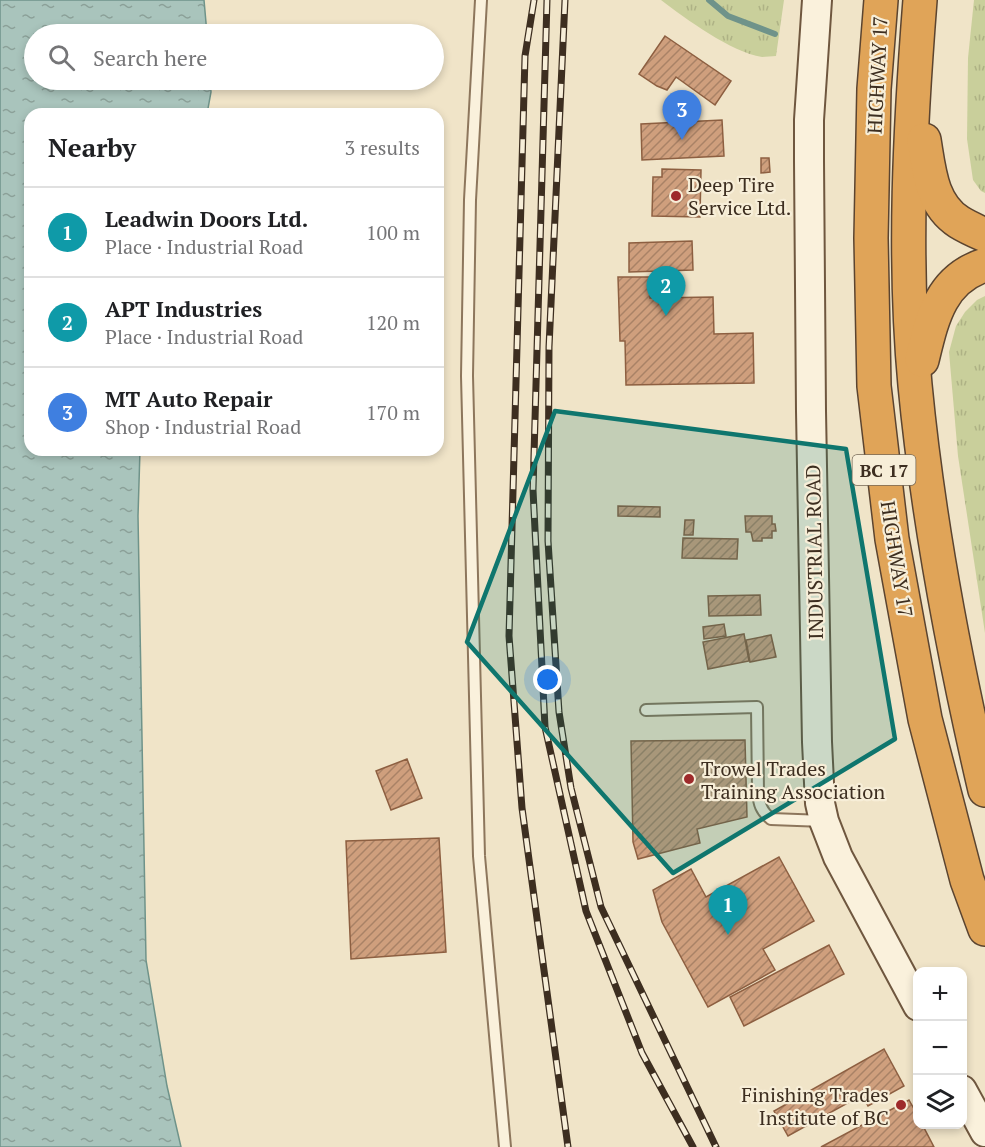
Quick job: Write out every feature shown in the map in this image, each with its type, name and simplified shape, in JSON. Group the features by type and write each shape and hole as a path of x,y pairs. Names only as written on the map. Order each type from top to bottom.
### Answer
{"highway":[{"name":"HIGHWAY 17","path":"881,0 874,89 871,238 874,386 892,539 925,719 967,880 985,929"},
{"name":"HIGHWAY 17","path":"915,385 910,309 910,159 920,0"},
{"path":"914,76 930,178 940,204 959,222 985,235"},
{"path":"915,385 934,314 944,295 958,280 977,267 985,265"},
{"name":"BC 17","path":"915,385 934,537 963,694 985,790"}],"street":[{"name":"INDUSTRIAL ROAD","path":"817,0 811,74 808,161 817,742 820,803 824,821 838,857 913,997"},
{"path":"967,1098 985,1132"}],"lane":[{"path":"481,0 470,200 467,375 479,856 505,1147"},
{"path":"646,710 756,707 758,792 759,805 764,814 771,819 824,821"}],"highlighted area":[{"path":"555,411 846,449 895,739 673,873 467,642"}],"green space":[{"path":"661,0 784,0 776,56 762,57 737,49 709,34"},
{"path":"974,0 985,0 985,193 973,180 967,139 968,58"},
{"path":"985,296 985,633 958,456 949,352 956,326 965,312 977,300"}],"water":[{"path":"0,0 204,0 206,24 24,24 24,90 211,90 208,108 24,108 24,456 140,456 138,516 146,960 167,1086 181,1147 0,1147"}],"building":[{"path":"665,36 731,81 715,105 676,77 667,90 639,74"},
{"path":"722,120 724,156 642,160 641,124"},
{"path":"761,158 769,158 770,172 761,173"},
{"name":"Deep Tire Service Ltd.","path":"662,169 701,170 700,217 652,216 653,177 662,177"},
{"path":"692,241 693,270 629,272 629,243"},
{"path":"618,277 650,277 650,298 713,297 714,334 753,333 754,383 626,385 625,341 620,341"},
{"path":"618,506 660,507 660,517 618,516"},
{"path":"745,516 772,516 772,524 775,524 776,531 772,531 772,538 753,541 751,532 746,532"},
{"path":"685,520 694,520 693,535 684,535"},
{"path":"683,538 738,539 737,559 682,558"},
{"path":"760,595 761,615 709,616 708,596"},
{"path":"724,624 726,636 704,639 703,627"},
{"path":"744,634 749,661 708,669 703,642"},
{"path":"771,635 776,657 750,662 746,640"},
{"name":"Trowel Trades Training Association","path":"745,740 747,817 697,829 700,843 638,859 633,842 631,741"},
{"path":"407,759 422,798 391,810 376,771"},
{"path":"439,838 446,952 351,959 346,841"},
{"path":"779,857 814,921 763,949 775,970 708,1007 662,922 653,890 691,869 706,897"},
{"path":"829,945 844,974 744,1026 730,997"},
{"path":"884,1049 904,1086 868,1106 862,1095 788,1136 774,1111"},
{"name":"Finishing Trades Institute of BC","path":"909,1100 913,1107 913,1129 925,1129 934,1147 821,1147"}],"waterway":[{"path":"709,0 728,16 775,34"}],"railway":[{"path":"534,0 525,56 509,636 522,808 568,1147"},
{"path":"547,0 533,490 545,727 586,911 642,1053 693,1147"},
{"path":"565,0 549,347 548,541 559,712 571,788 601,907 716,1147"}],"place":[{"name":"MT Auto Repair","path":"682,140"},
{"name":"Deep Tire Service Ltd.","path":"676,196"},
{"name":"APT Industries","path":"666,316"},
{"name":"Trowel Trades Training Association","path":"689,779"},
{"name":"Leadwin Doors Ltd.","path":"728,935"},
{"name":"Finishing Trades Institute of BC","path":"901,1105"}]}
